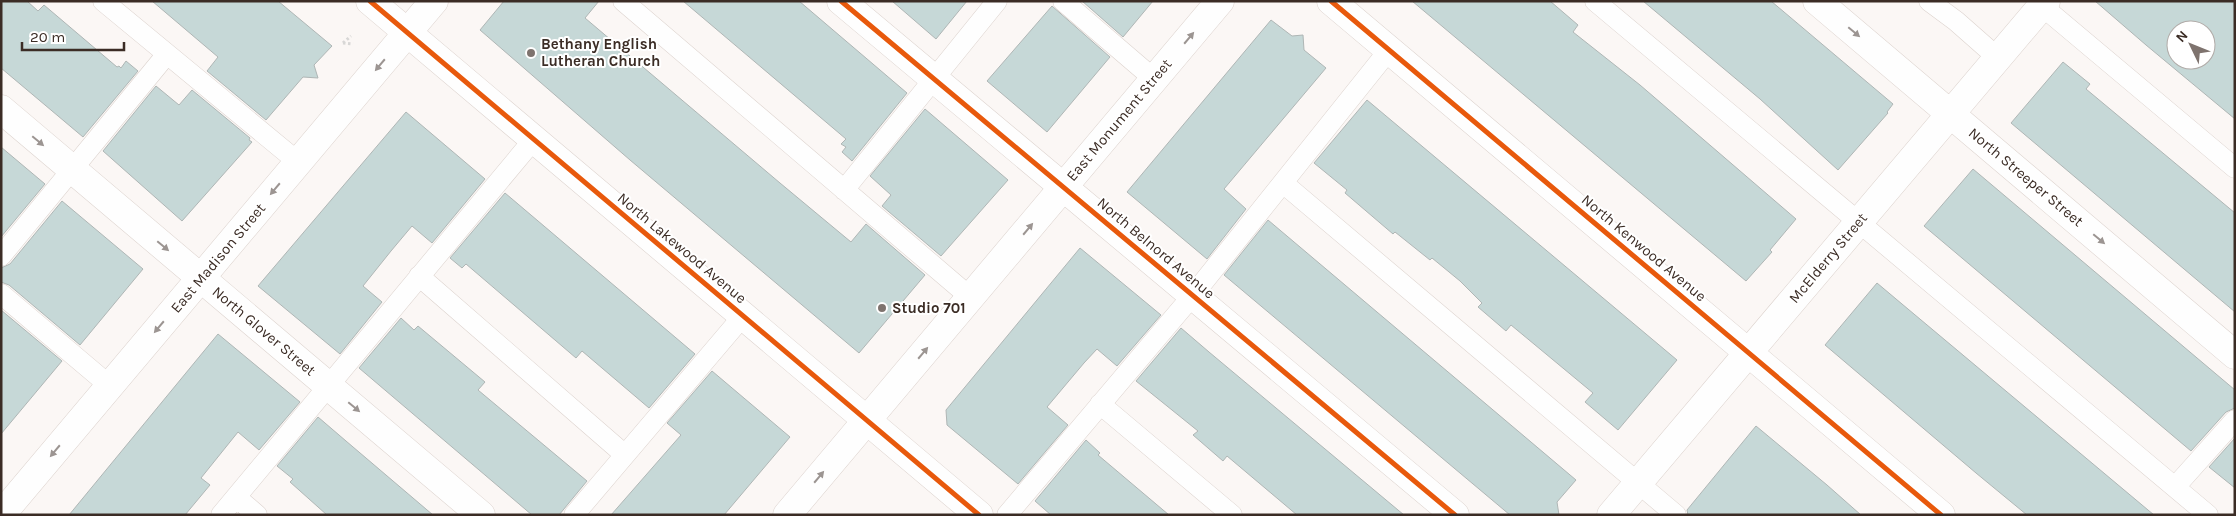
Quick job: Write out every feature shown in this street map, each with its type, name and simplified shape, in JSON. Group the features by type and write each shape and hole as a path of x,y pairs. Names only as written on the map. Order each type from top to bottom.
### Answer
{"street":[{"name":"North Lakewood Avenue","path":"370,1 979,515"},
{"name":"East Madison Street","path":"1,515 434,1"},
{"name":"North Belnord Avenue","path":"842,1 1455,515"},
{"name":"East Monument Street","path":"787,515 1220,1"},
{"name":"North Kenwood Avenue","path":"1331,1 1941,515"},
{"name":"North Streeper Street","path":"1817,1 1952,113 2235,355"},
{"name":"McElderry Street","path":"1611,515 2044,4"},
{"name":"North Glover Street","path":"1,109 481,515"}],"lane":[{"path":"102,1 298,162"},
{"path":"844,190 997,1"},
{"path":"1063,1 1154,79"},
{"path":"1595,1 2208,515"},
{"path":"1929,1 1956,21 1998,58"},
{"path":"2044,4 2235,168"},
{"path":"635,5 844,190 970,297"},
{"path":"1007,515 1192,295 1389,50"},
{"path":"1,256 167,54"},
{"path":"221,515 534,139"},
{"path":"1283,183 1676,515"},
{"path":"419,276 625,455"},
{"path":"1,294 110,386"},
{"path":"574,515 743,316"},
{"path":"1100,404 1232,515"},
{"path":"2175,487 2235,420"},
{"path":"236,496 258,515"}],"path":[{"path":"351,36 343,43 353,44"}],"building":[{"path":"1,1 27,1 38,11 44,5 117,67 121,68 126,61 138,71 83,137 1,68"},
{"path":"152,1 278,1 332,46 314,65 318,78 303,77 266,120 207,71 218,57"},
{"path":"504,1 599,1 585,18 780,183 851,242 866,224 925,275 859,353 630,160 480,30"},
{"path":"683,1 799,1 907,93 852,161 842,152 846,147 841,144 846,139"},
{"path":"892,1 967,1 936,39"},
{"path":"1082,1 1153,1 1123,37"},
{"path":"1412,1 1550,1 1578,25 1573,32 1640,85 1796,219 1770,250 1772,252 1746,281"},
{"path":"1643,1 1771,1 1893,104 1888,113 1838,170 1760,99"},
{"path":"2095,1 2235,1 2235,119 2176,70 2216,70 2216,20 2166,20 2166,62"},
{"path":"1052,6 1110,57 1047,132 987,81"},
{"path":"1271,20 1292,36 1303,35 1304,50 1326,68 1224,189 1246,209 1207,259 1127,192"},
{"path":"2063,62 2090,84 2086,89 2235,213 2235,312 2011,123"},
{"path":"156,86 179,105 192,90 250,138 249,140 252,142 182,221 103,151"},
{"path":"1367,100 1677,360 1618,430 1585,402 1593,393 1511,325 1506,331 1478,307 1482,303 1460,281 1432,258 1430,260 1395,232 1393,234 1345,193 1347,190 1314,163"},
{"path":"925,109 1008,180 941,256 882,206 891,195 870,176"},
{"path":"406,112 485,179 432,243 412,226 391,251 363,286 382,302 340,354 258,286"},
{"path":"1,147 45,184 1,237"},
{"path":"1973,169 2235,390 2235,408 2226,412 2191,451 1924,226"},
{"path":"505,193 695,354 649,408 582,351 576,358 466,264 462,268 450,258"},
{"path":"62,201 143,269 80,345 9,285 1,282 1,268 10,264"},
{"path":"1268,220 1576,480 1557,502 1559,515 1510,515 1224,275"},
{"path":"1080,248 1161,315 1117,366 1097,349 1084,363 1047,407 1068,425 1018,484 947,425 946,410"},
{"path":"1877,283 2154,515 2027,515 1976,473 1825,345"},
{"path":"1,310 62,361 1,434"},
{"path":"401,318 414,330 418,326 485,382 478,390 587,481 559,515 532,515 359,368"},
{"path":"1181,328 1404,515 1297,515 1227,456 1223,461 1193,435 1198,431 1136,381"},
{"path":"218,334 300,402 259,450 238,432 201,478 210,485 185,515 69,515"},
{"path":"712,371 790,437 724,515 611,515 681,435 667,423"},
{"path":"318,417 433,515 327,515 290,482 293,479 277,466"},
{"path":"1756,426 1861,515 1688,515 1687,510"},
{"path":"2235,438 2235,488 2209,467"},
{"path":"1086,440 1100,453 1098,455 1169,515 1051,515 1035,501"}],"cycle path":[{"path":"370,1 979,515"},
{"path":"841,1 1455,515"},
{"path":"1331,1 1941,515"}],"place":[{"name":"Bethany English Lutheran Church","path":"531,53"},
{"name":"Studio 701","path":"882,308"}]}
